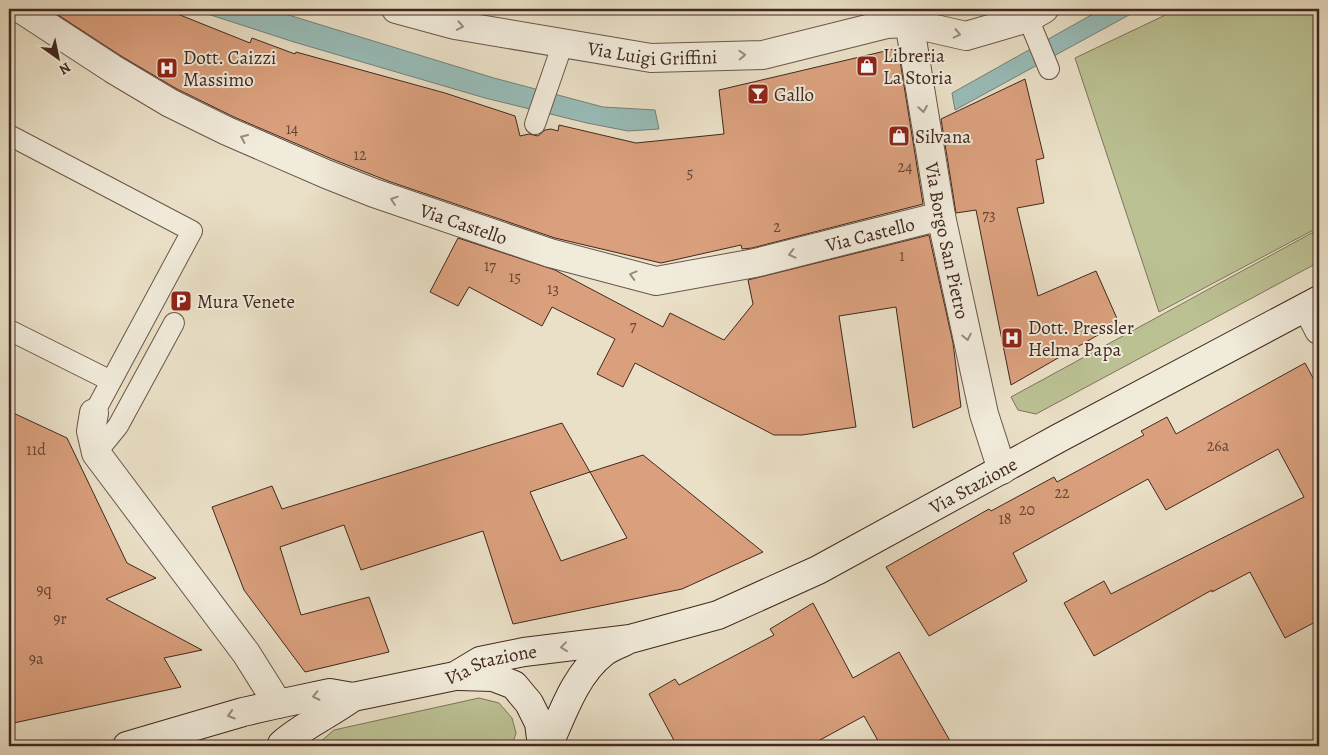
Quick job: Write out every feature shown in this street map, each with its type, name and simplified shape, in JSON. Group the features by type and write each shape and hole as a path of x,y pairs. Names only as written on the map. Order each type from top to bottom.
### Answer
{"street":[{"name":"Via Castello","path":"21,9 113,69 170,103 221,128 334,177 374,193 550,253 656,280 755,263 941,216"},
{"name":"Via Luigi Griffini","path":"396,9 456,26 651,58 763,55 887,24 908,16 966,36 1036,13"},
{"name":"Via Borgo San Pietro","path":"908,16 941,216 984,414 1002,470"},
{"name":"Via Stazione","path":"132,746 243,712 278,704 330,693 353,697 455,676 480,661 524,652 630,638 718,615 818,570 1002,470 1315,312"},
{"path":"94,413 91,431 96,453 246,653 278,704 282,745"},
{"name":"Via Stazione","path":"548,746 569,697 583,675 603,653 630,638"},
{"path":"455,676 493,677 514,685 529,703 539,723 542,746"},
{"name":"Via Stazione","path":"282,745 308,724 338,709 353,697"}],"lane":[{"path":"1036,13 1049,69"},
{"path":"535,124 562,43"},
{"path":"9,135 192,231 94,413"},
{"path":"96,453 118,426 174,323"},
{"path":"9,330 111,381"}],"green space":[{"path":"1178,9 1319,9 1319,227 1159,312 1075,58"},
{"path":"1319,229 1319,262 1036,414 1018,410 1011,397"},
{"path":"479,698 499,703 512,718 516,733 512,746 317,746 334,730"}],"water":[{"path":"192,9 269,9 494,78 603,107 655,110 659,129 628,131 485,98 294,42"},
{"path":"1102,9 1140,9 955,110 952,93"}],"building":[{"path":"49,9 165,9 250,43 252,38 295,54 296,52 445,93 515,116 520,136 529,134 538,136 545,130 551,129 558,131 559,125 636,143 724,134 719,90 898,48 923,204 752,248 742,249 741,245 661,263 555,238 388,181 332,159 234,117 177,89 121,56"},
{"path":"1025,79 1044,158 1036,160 1044,203 1017,208 1038,296 1096,271 1119,323 1011,385 976,210 956,213 941,119"},
{"path":"929,235 953,343 961,407 913,428 896,307 839,316 856,427 802,435 774,435 635,363 623,387 597,374 615,339 552,307 542,326 469,287 458,306 430,292 458,238 555,270 663,327 670,313 724,340 753,304 748,280"},
{"path":"1305,363 1319,389 1319,620 1285,638 1250,572 1212,592 1212,590 1094,656 1064,603 1104,581 1111,594 1304,497 1278,449 1166,510 1148,479 1013,553 1027,581 929,636 886,567 989,509 991,511 1054,477 1057,482 1144,435 1141,431 1167,417 1176,434"},
{"path":"9,411 67,438 127,563 156,578 106,599 202,650 164,658 181,687 9,724"},
{"path":"562,423 590,472 643,455 763,552 682,589 513,624 483,531 361,570 344,525 280,547 301,615 369,597 389,652 305,672 244,590 212,507 272,486 282,509","holes":["590,472 627,538 561,561 530,492"]},
{"path":"813,603 853,678 899,652 953,746 881,746 864,716 809,746 677,746 649,694 675,679 679,685 774,635 770,629"}],"place":[{"name":"Libreria La Storia","path":"867,66"},
{"name":"Dott. Caizzi Massimo","path":"167,68"},
{"name":"Gallo","path":"758,94"},
{"name":"Silvana","path":"899,136"},
{"name":"Mura Venete","path":"181,301"},
{"name":"Dott. Pressler Helma Papa","path":"1012,338"}]}
